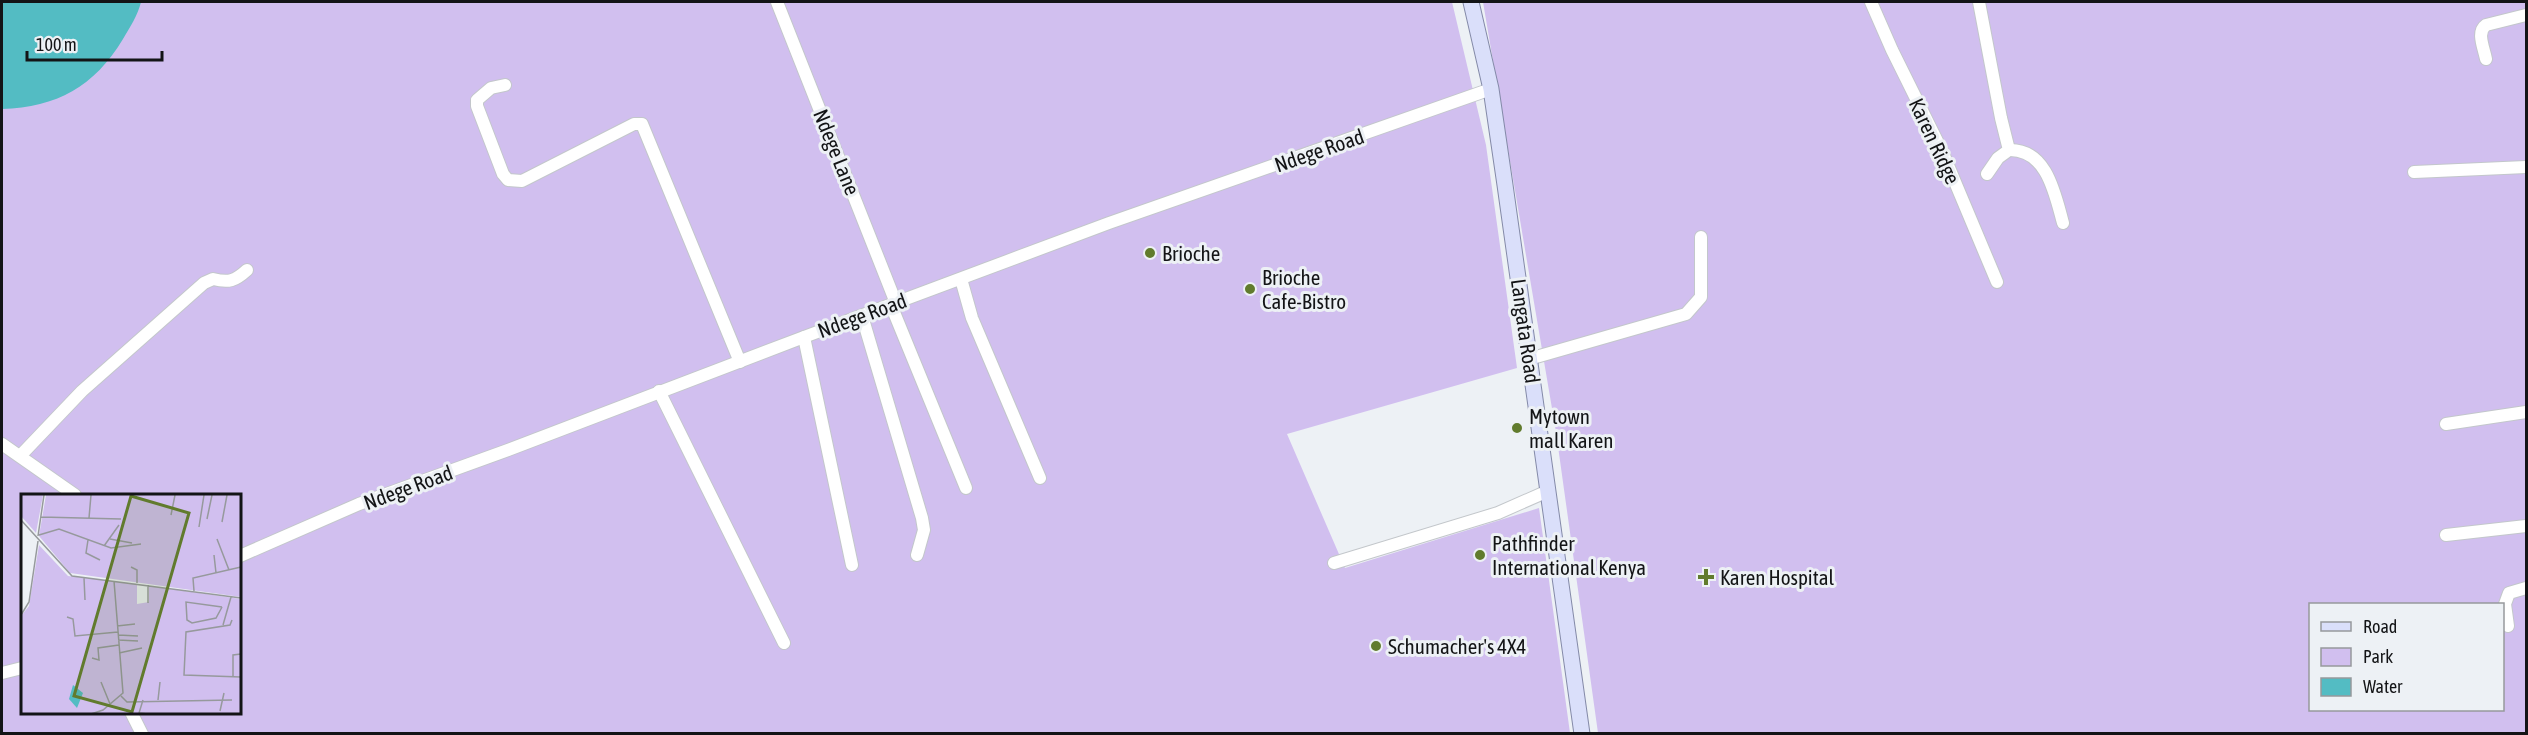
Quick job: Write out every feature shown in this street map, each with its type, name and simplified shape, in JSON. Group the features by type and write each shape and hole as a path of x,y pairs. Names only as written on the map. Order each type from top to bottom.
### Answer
{"main road":[{"name":"Langata Road","path":"1472,2 1491,90 1582,734"}],"street":[{"name":"Ndege Lane","path":"777,2 966,488"},
{"name":"Karen Ridge","path":"1871,2 1941,151 1997,282"},
{"path":"1979,2 2009,150"},
{"path":"2486,59 2480,33 2482,28 2526,15"},
{"path":"505,85 491,88 477,100 477,106 503,174 508,180 522,181 634,124 642,124 740,362"},
{"name":"Ndege Road","path":"242,555 359,504 1109,223 1491,90"},
{"path":"1987,174 1998,158 2009,150 2019,150 2041,165 2053,186 2063,223"},
{"path":"2414,171 2526,167"},
{"path":"1529,359 1686,314 1701,297 1701,237"},
{"path":"20,456 82,391 204,284 213,279 226,282 235,280 247,270"},
{"path":"961,279 972,318 1040,478"},
{"path":"862,316 922,518 924,530 917,555"},
{"path":"804,337 852,566"},
{"path":"659,391 784,643"},
{"path":"2446,424 2526,412"},
{"path":"2,444 74,494"},
{"path":"1334,563 1498,513 1548,491"},
{"path":"2446,535 2526,526"},
{"path":"2508,626 2506,597 2509,592 2526,588"},
{"path":"2,672 21,668"},
{"path":"132,714 142,734"}],"green space":[{"path":"2,2 1452,2 1486,145 1517,368 1287,434 1345,568 1539,508 1570,733 2,733"},
{"path":"1483,2 2526,2 2526,733 1598,733 1556,432"}],"water":[{"path":"2,2 141,2 134,21 112,56 86,82 57,99 40,104 2,109"}],"place":[{"name":"Brioche","path":"1150,253"},
{"name":"Brioche Cafe-Bistro","path":"1250,289"},
{"name":"Mytown mall Karen","path":"1517,428"},
{"name":"Pathfinder International Kenya","path":"1480,555"},
{"name":"Karen Hospital","path":"1706,577"},
{"name":"Schumacher's 4X4","path":"1376,646"}]}
